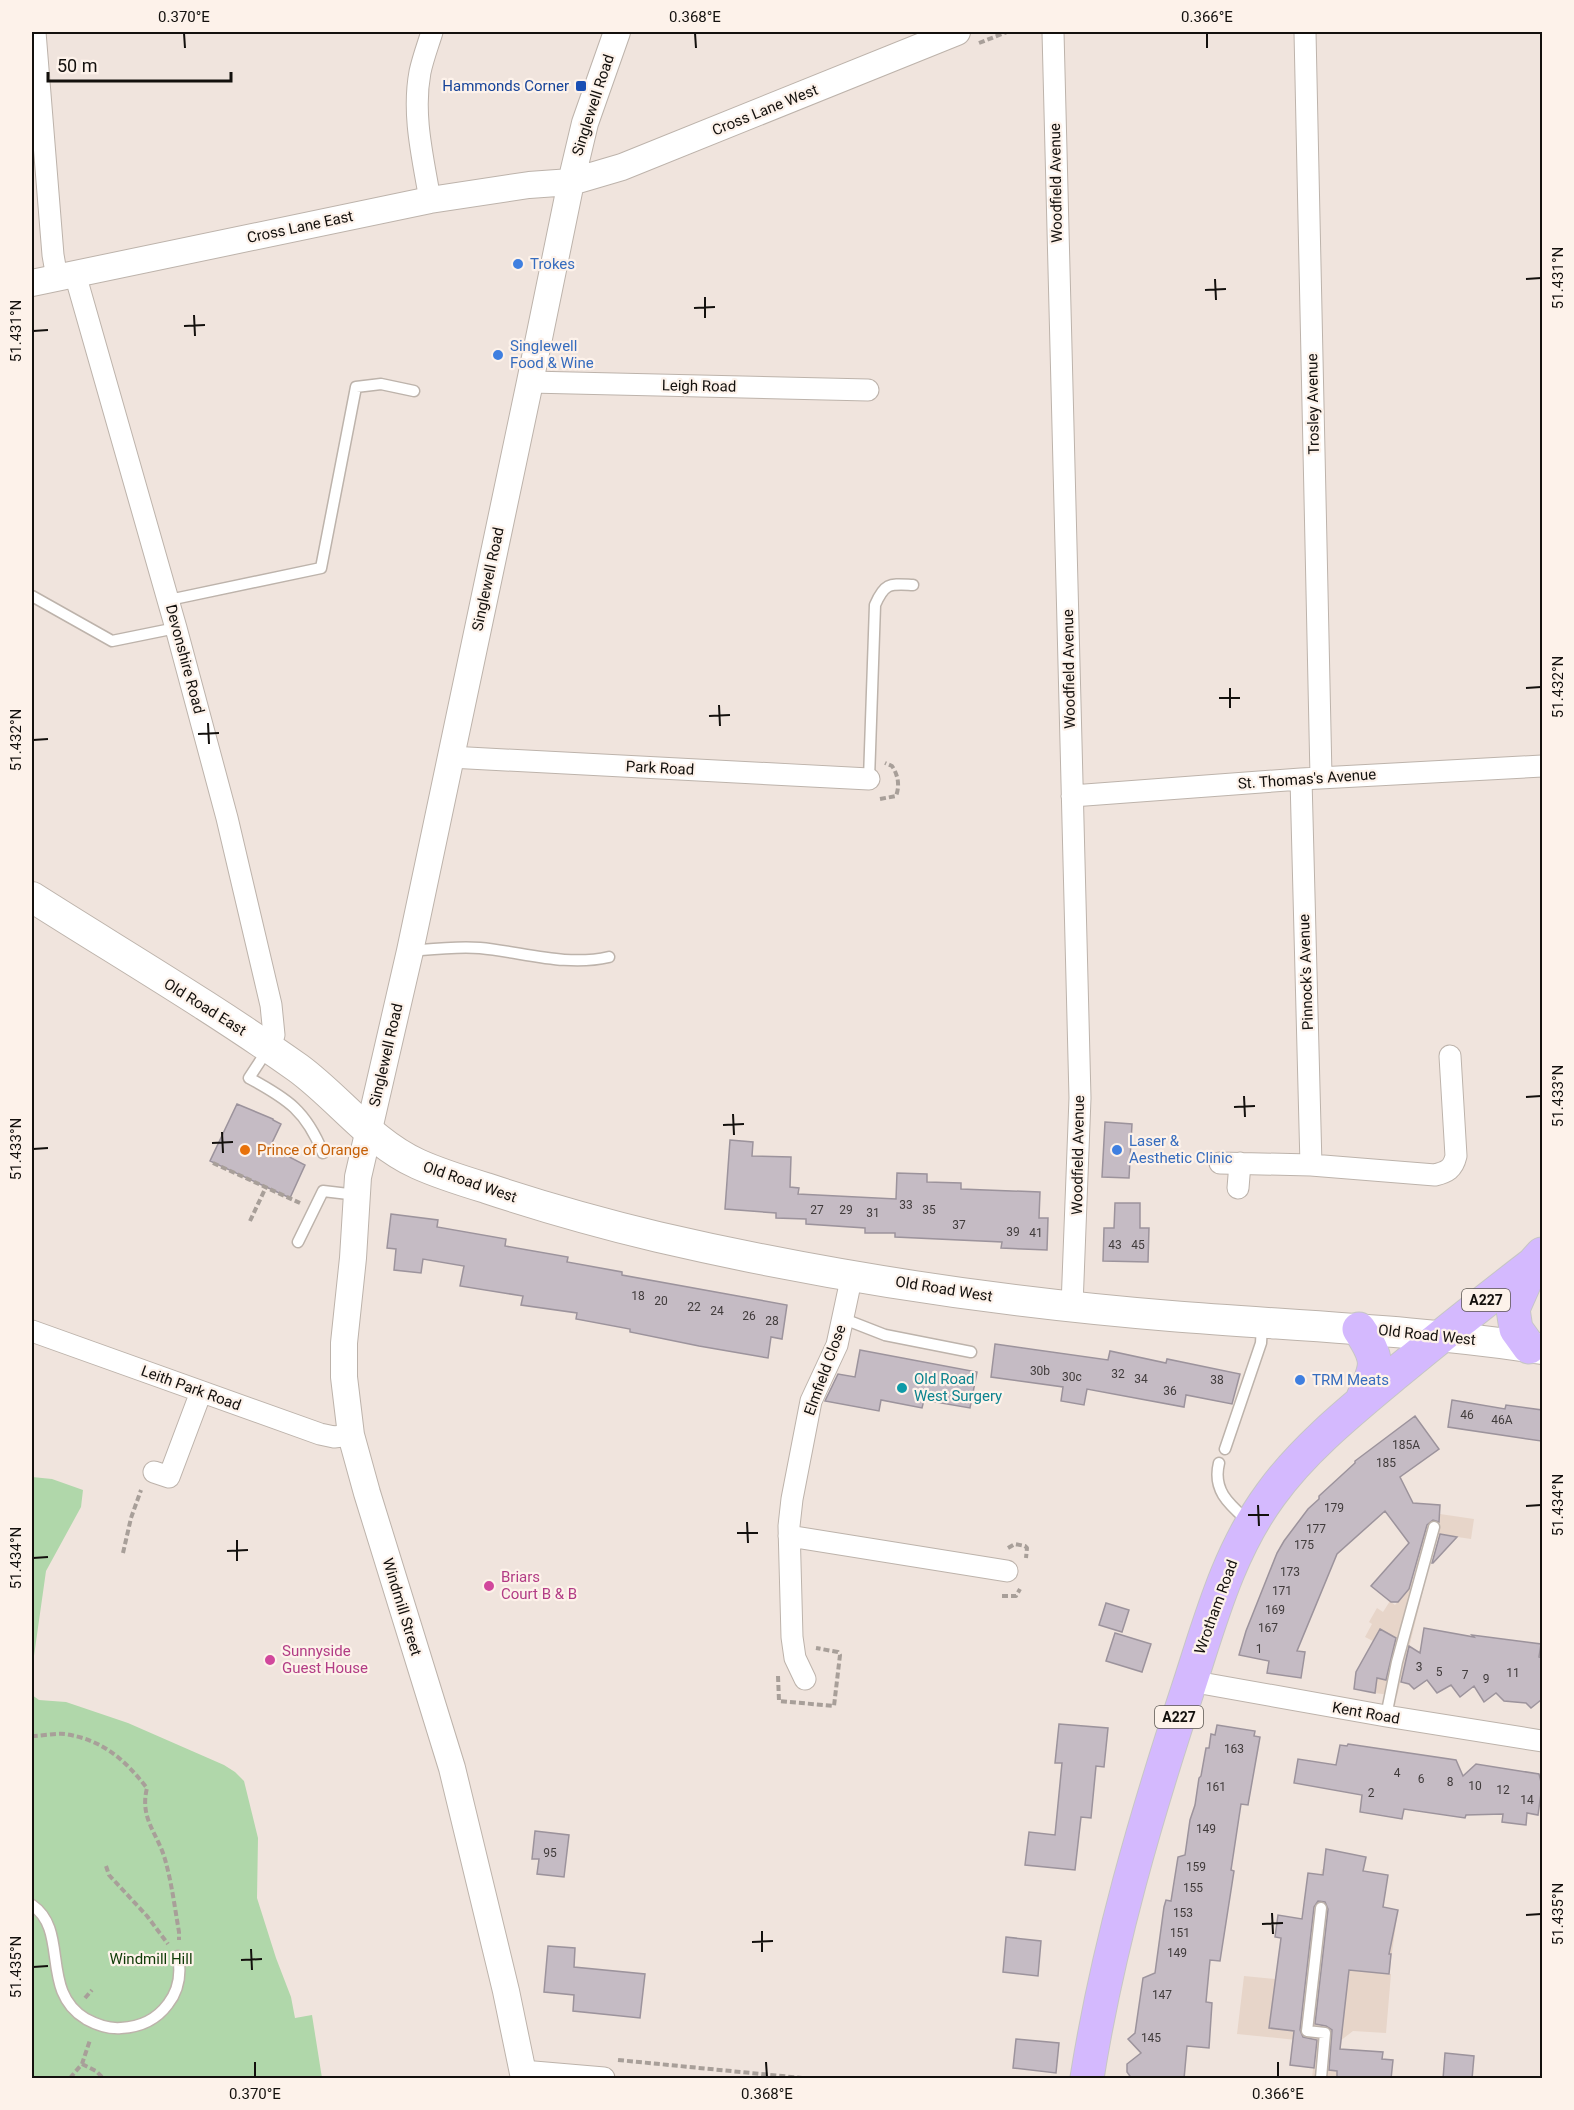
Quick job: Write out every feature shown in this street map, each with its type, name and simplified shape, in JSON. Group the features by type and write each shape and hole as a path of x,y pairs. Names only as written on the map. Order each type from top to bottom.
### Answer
{"main road":[{"name":"Old Road East","path":"32,897 269,1047 311,1078 368,1130"},
{"name":"Old Road West","path":"368,1130 391,1149 417,1164 577,1216 713,1249 852,1275 988,1296 1072,1306 1440,1336 1536,1348"},
{"name":"Wrotham Road","path":"1087,2079 1102,1994 1119,1924 1165,1759 1210,1617 1251,1524 1271,1493 1293,1467 1362,1400 1538,1259"},
{"name":"A227","path":"1536,1348 1516,1329 1513,1309 1538,1259"},
{"name":"A227","path":"1359,1329 1370,1345 1376,1360 1375,1372 1362,1400"}],"street":[{"name":"Devonshire Road","path":"34,32 53,255 66,276 169,600 227,818 271,1005 274,1035 269,1047"},
{"path":"430,200 418,132 417,101 420,72 432,32"},
{"name":"Singlewell Road","path":"368,1130 410,951 571,182 585,123 617,32"},
{"name":"Cross Lane West","path":"571,182 622,167 914,40 957,32"},
{"name":"Woodfield Avenue","path":"1053,32 1080,1098 1072,1306"},
{"name":"Trosley Avenue","path":"1305,32 1311,778"},
{"name":"Cross Lane East","path":"32,283 430,200 529,185 571,182"},
{"name":"Leigh Road","path":"530,382 868,390"},
{"name":"Park Road","path":"450,757 869,769"},
{"name":"St. Thomas's Avenue","path":"1072,796 1311,778 1542,766"},
{"name":"Pinnock's Avenue","path":"1311,778 1311,1165"},
{"path":"1238,1188 1230,1163 1311,1165 1435,1175 1446,1172 1453,1166 1456,1156 1450,1056"},
{"name":"Windmill Street","path":"368,1130 358,1177 353,1258 344,1343 344,1377 351,1436 452,1768 524,2075"},
{"name":"Elmfield Close","path":"805,1679 795,1658 792,1637 790,1511 809,1410 813,1396 837,1345 852,1275"},
{"name":"Leith Park Road","path":"32,1330 320,1434 334,1437 351,1436"},
{"path":"163,1480 201,1392"},
{"path":"789,1536 1015,1566"},
{"name":"Kent Road","path":"1190,1681 1542,1741"},
{"path":"524,2075 534,2072 604,2079"}],"lane":[{"path":"169,600 321,568 356,387 381,384 414,391"},
{"path":"869,769 875,605 881,591 890,584 913,585"},
{"path":"32,596 112,640 176,628"},
{"path":"410,951 456,947 567,960 590,961 609,957"},
{"path":"269,1047 249,1078 280,1094 298,1111 313,1130 323,1154"},
{"path":"298,1242 323,1191 357,1195"},
{"path":"844,1319 885,1335 971,1352"},
{"path":"1226,1449 1261,1343 1262,1322"},
{"path":"1219,1463 1217,1478 1220,1492 1231,1506 1251,1524"},
{"path":"1386,1716 1396,1662 1434,1527"},
{"path":"32,1905 40,1911 51,1931 60,1989 76,2012 95,2024 109,2028 122,2028 141,2024 157,2017 169,2003 177,1987 178,1956"},
{"path":"1321,1908 1307,2031 1325,2033 1321,2079"}],"path":[{"path":"869,769 891,765 898,779 896,796 877,799"},
{"path":"213,1163 314,1209"},
{"path":"250,1221 266,1187"},
{"path":"123,1553 131,1518 163,1480"},
{"path":"997,1592 1000,1595 1016,1596 1020,1592 1015,1566"},
{"path":"778,1676 779,1701 834,1706 840,1655 838,1652 817,1649 811,1640"},
{"path":"32,1736 64,1734 104,1746 131,1768 147,1788 144,1802 147,1817 166,1862 170,1879 179,1932 178,1956"},
{"path":"106,1866 108,1875 147,1916 178,1956"},
{"path":"70,2079 82,2064 95,2024"},
{"path":"618,2060 802,2079"},
{"path":"82,2064 96,2071 103,2079"}],"shaded area":[{"path":"1440,1514 1474,1519 1471,1539 1437,1534 1397,1696 1375,1693 1378,1672 1373,1641 1365,1637 1372,1624 1369,1622 1377,1608 1383,1612 1390,1601 1395,1605 1404,1594 1402,1591 1412,1581 1419,1555 1413,1547 1423,1540 1419,1534 1428,1525 1428,1521 1439,1521"},
{"path":"1322,1869 1362,1875 1383,1908 1398,1910 1389,1974 1391,1974 1386,2033 1353,2031 1340,2041 1337,2078 1312,2078 1316,2042 1237,2034 1244,1976 1294,1981"}],"green space":[{"path":"32,1477 52,1479 83,1490 81,1507 46,1571 32,1670"},
{"name":"Windmill Hill","path":"32,1695 39,1700 66,1702 128,1723 224,1765 244,1781 258,1838 257,1898 291,1997 295,2018 312,2015 322,2078 32,2078"}],"building":[{"name":"Prince of Orange","path":"237,1104 281,1124 270,1147 305,1165 290,1198 210,1161"},
{"name":"Laser & Aesthetic Clinic","path":"1105,1122 1132,1124 1129,1178 1102,1177"},
{"path":"730,1140 753,1142 752,1156 791,1157 790,1187 799,1188 798,1194 896,1199 897,1173 927,1174 927,1182 961,1183 961,1189 1040,1192 1039,1218 1048,1218 1047,1250 1001,1248 1002,1242 895,1237 895,1233 865,1233 865,1228 806,1224 806,1219 776,1218 776,1213 725,1209"},
{"path":"1115,1203 1140,1203 1140,1228 1149,1228 1148,1262 1103,1261 1104,1228 1114,1228"},
{"path":"391,1214 438,1220 437,1227 506,1239 505,1246 568,1257 567,1262 622,1272 622,1275 787,1305 782,1339 771,1337 768,1358 699,1346 630,1332 630,1329 576,1319 577,1313 521,1305 523,1296 460,1286 464,1266 423,1259 421,1273 394,1270 396,1249 387,1248"},
{"path":"995,1344 1108,1360 1110,1351 1166,1363 1167,1359 1240,1374 1232,1404 1186,1395 1184,1407 1087,1389 1084,1405 1061,1401 1063,1387 991,1377"},
{"name":"Old Road West Surgery","path":"860,1350 977,1372 970,1408 924,1400 922,1408 881,1400 879,1411 825,1401 838,1374 855,1377"},
{"path":"1452,1400 1505,1409 1506,1405 1542,1410 1541,1441 1448,1427"},
{"path":"1415,1416 1439,1449 1400,1477 1413,1503 1440,1505 1439,1522 1433,1520 1427,1525 1409,1589 1398,1602 1391,1602 1371,1586 1409,1543 1385,1511 1337,1554 1297,1651 1305,1652 1301,1678 1267,1673 1269,1661 1239,1655 1246,1631 1284,1541 1308,1509 1319,1499 1319,1496 1355,1461"},
{"path":"1440,1534 1457,1537 1432,1563"},
{"path":"1106,1603 1129,1610 1122,1632 1099,1625"},
{"path":"1424,1628 1474,1637 1472,1635 1541,1644 1539,1657 1542,1658 1541,1700 1531,1708 1526,1703 1504,1701 1496,1693 1484,1702 1474,1686 1460,1697 1451,1685 1437,1693 1427,1680 1414,1689 1409,1684 1401,1682 1409,1646 1420,1653"},
{"path":"1380,1629 1396,1638 1386,1680 1377,1678 1375,1693 1354,1689 1356,1672"},
{"path":"1115,1633 1151,1644 1142,1672 1106,1661"},
{"path":"1059,1724 1108,1728 1104,1767 1096,1766 1091,1818 1081,1817 1075,1870 1025,1865 1029,1832 1055,1835 1062,1763 1055,1763"},
{"path":"1217,1725 1255,1731 1254,1736 1260,1737 1248,1805 1241,1804 1231,1870 1234,1871 1220,1961 1210,1960 1206,2002 1212,2003 1209,2048 1187,2046 1184,2079 1132,2079 1127,2072 1127,2064 1141,2053 1128,2039 1135,2033 1143,1978 1155,1973 1164,1907 1166,1900 1171,1901 1178,1857 1185,1855 1190,1820 1206,1748 1209,1748 1211,1734 1215,1735"},
{"path":"1348,1744 1456,1760 1463,1776 1476,1764 1539,1774 1542,1786 1538,1815 1527,1813 1526,1825 1502,1822 1503,1814 1466,1815 1465,1818 1404,1809 1402,1819 1360,1812 1362,1795 1294,1783 1298,1759 1336,1765 1340,1745 1347,1746"},
{"path":"535,1831 569,1835 564,1877 537,1874 539,1859 532,1859"},
{"path":"1326,1849 1366,1857 1363,1871 1388,1875 1383,1907 1398,1910 1389,1954 1391,1954 1389,1974 1349,1970 1340,2049 1383,2052 1382,2059 1393,2060 1391,2079 1337,2079 1337,2071 1329,2070 1332,2030 1315,2024 1328,1909 1325,1902 1318,1901 1314,1907 1300,2030 1303,2037 1317,2040 1314,2068 1290,2065 1294,2031 1269,2028 1281,1938 1275,1937 1278,1915 1302,1919 1308,1873 1323,1875"},
{"path":"1006,1937 1041,1941 1038,1976 1003,1972"},
{"path":"548,1946 575,1948 574,1967 645,1974 640,2018 573,2011 574,1995 544,1992"},
{"path":"1016,2039 1059,2043 1056,2073 1013,2068"},
{"path":"1445,2053 1474,2056 1472,2079 1443,2079"}],"place":[{"name":"Hammonds Corner","path":"581,86"},
{"name":"Trokes","path":"518,264"},
{"name":"Singlewell Food & Wine","path":"498,355"},
{"name":"Prince of Orange","path":"245,1150"},
{"name":"Laser & Aesthetic Clinic","path":"1117,1150"},
{"name":"TRM Meats","path":"1300,1380"},
{"name":"Old Road West Surgery","path":"902,1388"},
{"name":"Briars Court B & B","path":"489,1586"},
{"name":"Sunnyside Guest House","path":"270,1660"}]}
